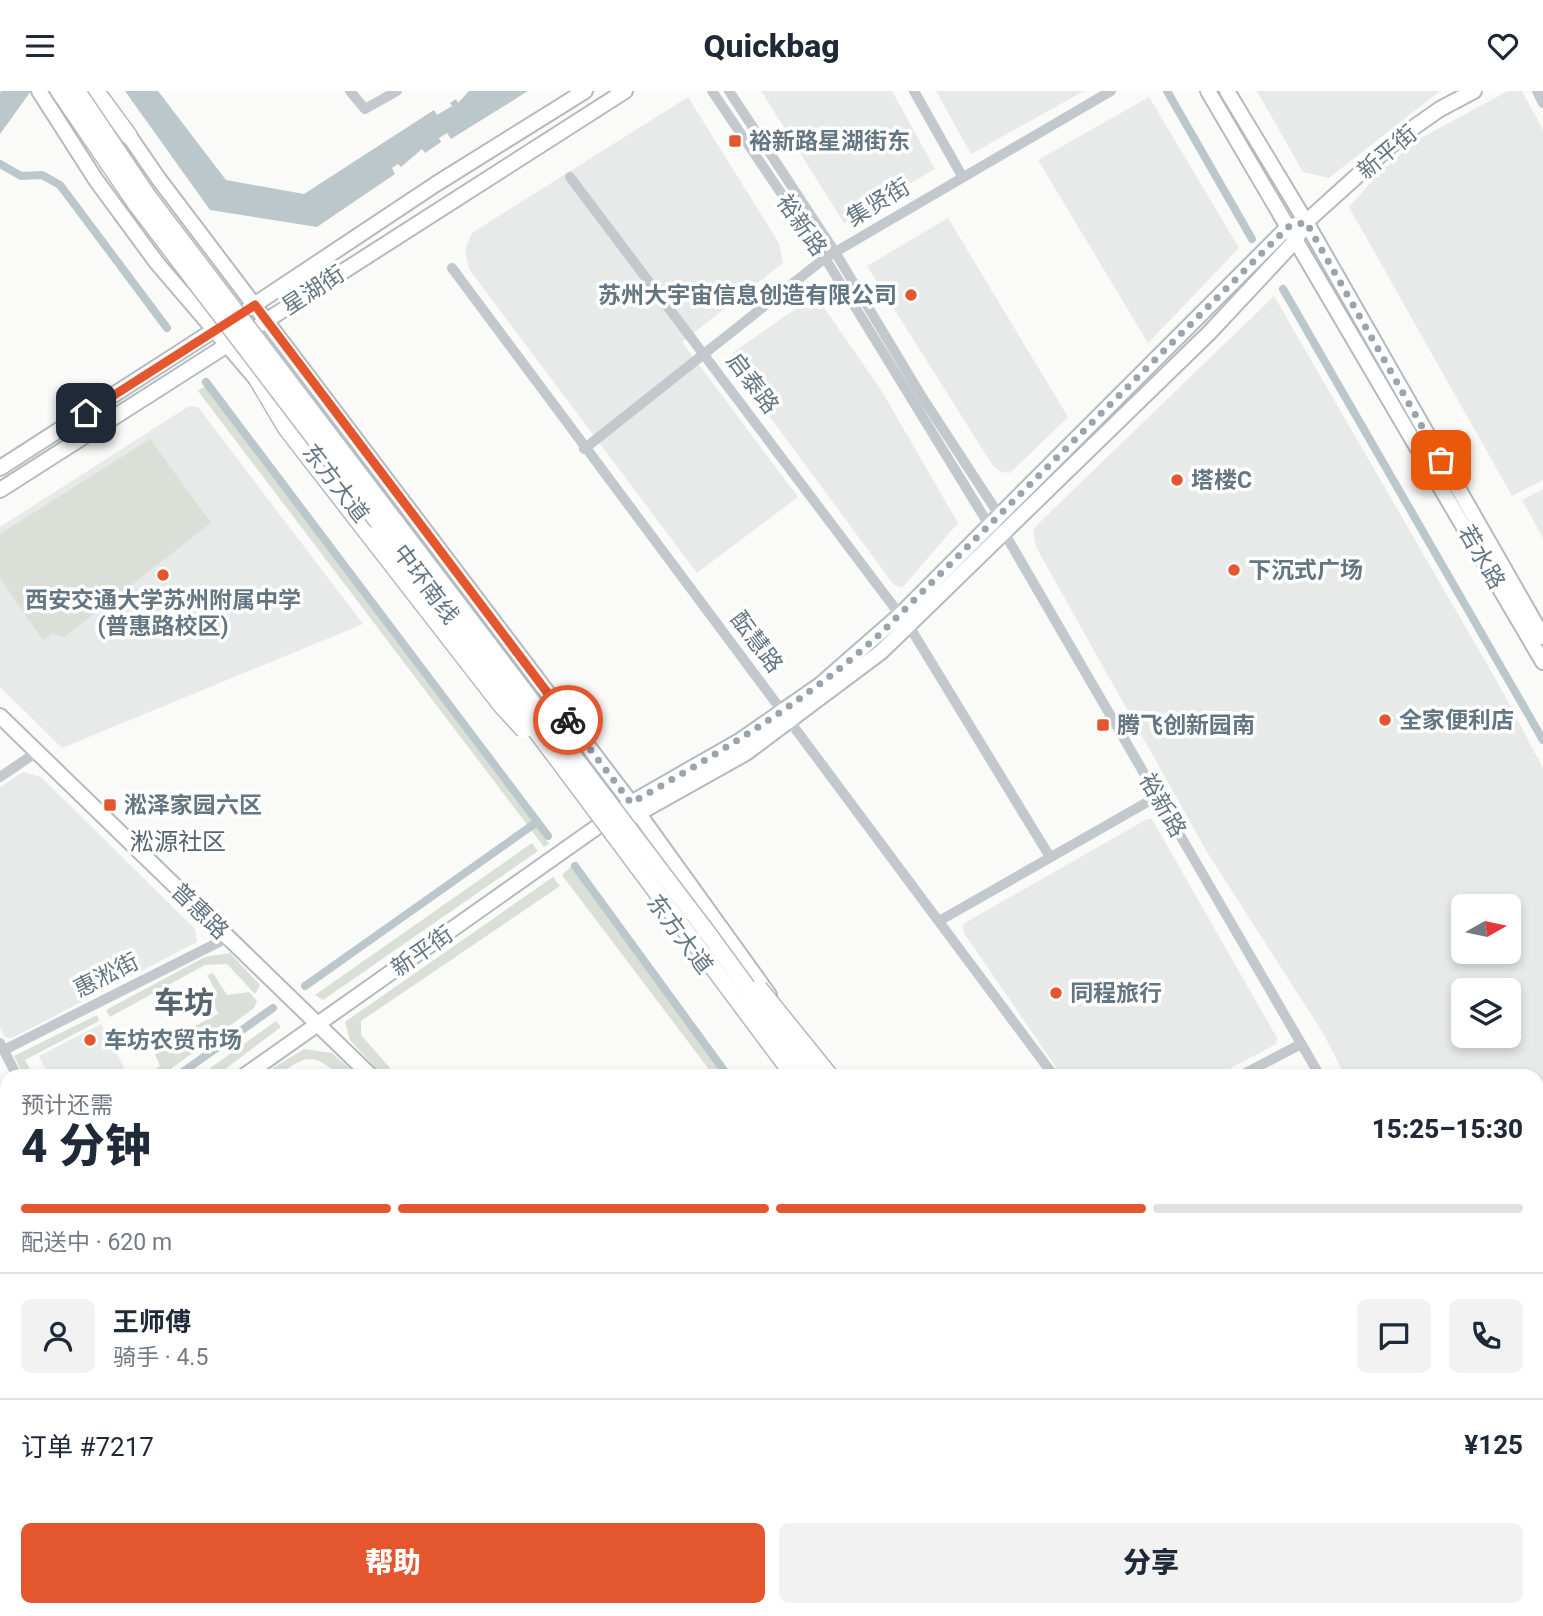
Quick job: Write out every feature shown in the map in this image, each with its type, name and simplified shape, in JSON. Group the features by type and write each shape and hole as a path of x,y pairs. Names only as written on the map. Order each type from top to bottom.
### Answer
{"highway":[{"name":"中环南线","path":"59,91 136,204 789,1069"},
{"name":"中环南线","path":"77,91 147,195 707,932 807,1069"},
{"path":"98,91 129,136"},
{"path":"257,379 286,428 501,705 575,784"},
{"path":"707,932 782,1014 823,1069"}],"main road":[{"name":"东方大道","path":"39,91 103,191 157,263 257,379 601,826 781,1069"},
{"name":"星湖街","path":"0,468 255,305 436,184 585,91"},
{"name":"星湖街","path":"0,490 625,91"},
{"name":"若水路","path":"1208,91 1543,662"},
{"name":"若水路","path":"1227,91 1306,222 1543,637"},
{"name":"新平街","path":"905,620 1005,534 1210,332 1295,241 1306,222 1400,137 1440,109 1474,91"},
{"name":"东方大道","path":"129,136 635,809 823,1069"},
{"name":"新平街","path":"254,1069 601,826 746,753 787,716 881,652 905,620 994,520 1288,227 1306,222"},
{"name":"裕新路","path":"994,520 1005,534"},
{"name":"普惠路","path":"0,716 363,1069"}],"street":[{"path":"351,91 365,109 397,91"},
{"name":"裕新路","path":"712,91 825,258 994,520"},
{"name":"裕新路","path":"729,91 835,252 994,520"},
{"path":"914,91 962,176"},
{"name":"集贤街","path":"584,449 825,258 1111,91"},
{"path":"1537,91 1543,103"},
{"name":"启泰路","path":"570,177 905,620 1050,857"},
{"name":"酝慧路","path":"452,268 584,449 787,716 1049,1069"},
{"name":"裕新路","path":"1005,534 1316,1069"},
{"path":"0,777 37,752"},
{"path":"939,921 1158,796"},
{"name":"惠淞街","path":"2,1047 227,938"},
{"path":"1253,1069 1301,1044"},
{"path":"2,1047 13,1069"}],"shaded area":[{"path":"31,91 0,134 0,93"},
{"path":"125,91 158,91 226,180 304,194 434,110 437,115 452,106 450,103 456,99 458,103 469,91 528,91 451,139 447,133 439,138 441,142 425,153 422,149 401,167 398,164 392,168 395,174 317,227 210,210"},
{"path":"761,91 892,91 935,169 844,223"},
{"path":"936,91 1084,91 971,154"},
{"path":"1257,91 1440,91 1329,178 1303,172"},
{"path":"1508,91 1522,91 1543,130 1543,480 1512,496 1349,207 1380,172 1419,139"},
{"path":"688,97 779,243 783,263 682,342 798,497 697,573 469,269 465,250 472,233"},
{"path":"1149,97 1239,248 1148,343 1038,160"},
{"path":"948,218 1068,417 1010,473 1002,472 993,466 867,266"},
{"path":"1274,296 1499,685 1543,768 1543,1069 1341,1069 1323,1033 1207,852 1036,547 1033,530 1039,523"},
{"path":"818,299 881,390 958,523 902,588 894,585 733,367 732,355 735,351 807,301"},
{"path":"205,386 549,844 544,847 198,391"},
{"name":"西安交通大学苏州附属中学 (普惠路校区)","path":"189,406 198,407 363,624 62,748 0,687 0,527"},
{"path":"150,439 211,523 64,637 52,634 43,640 0,578 0,534"},
{"path":"1543,489 1543,538 1522,500"},
{"path":"23,772 41,777 195,929 197,942 12,1038 5,1037 0,1027 0,787"},
{"path":"1147,819 1152,819 1277,1038 1276,1044 1229,1069 1057,1069 964,933 963,924"},
{"path":"532,843 538,851 323,1000 315,995"},
{"path":"573,865 598,892 728,1069 709,1069 562,875"},
{"path":"553,877 560,886 361,1021 361,1035 391,1069 377,1069 350,1040 345,1022"},
{"path":"230,953 260,985 255,994 227,964 205,965 110,1017 106,1010 205,957"},
{"path":"213,973 227,995 249,992 257,1001 254,1008 171,1069 156,1069 160,1066 152,1048 218,1014 211,997 217,993 207,975"},
{"path":"97,1015 99,1021 25,1060 30,1069 20,1069 14,1056"},
{"path":"276,1021 281,1027 225,1069 209,1069"},
{"name":"车坊农贸市场","path":"101,1024 125,1069 46,1069 39,1056"},
{"path":"304,1049 332,1053 350,1069 331,1069 315,1060 307,1059 287,1069 271,1069"}],"waterway":[{"path":"1167,91 1252,239"},
{"path":"0,164 21,176 42,175 60,185 167,328"},
{"path":"1283,289 1543,740"},
{"path":"206,382 548,836"},
{"path":"305,986 537,822"},
{"path":"575,866 723,1069"},
{"path":"187,1069 273,1008"}],"way so far":[{"path":"568,720 631,803 741,740 820,685 881,633 1288,227 1306,222 1441,460"}],"place":[{"name":"裕新路星湖街东","path":"735,141"},
{"name":"苏州大宇宙信息创造有限公司","path":"911,295"},
{"name":"塔楼C","path":"1177,480"},
{"name":"下沉式广场","path":"1234,570"},
{"name":"西安交通大学苏州附属中学 (普惠路校区)","path":"163,575"},
{"name":"全家便利店","path":"1385,720"},
{"name":"腾飞创新园南","path":"1103,725"},
{"name":"淞泽家园六区","path":"110,805"},
{"name":"同程旅行","path":"1056,993"},
{"name":"车坊农贸市场","path":"90,1040"}],"district":[{"name":"淞源社区","path":"178,842"},
{"name":"车坊","path":"184,1003"}],"route":[{"path":"86,413 255,305 568,720"}]}
